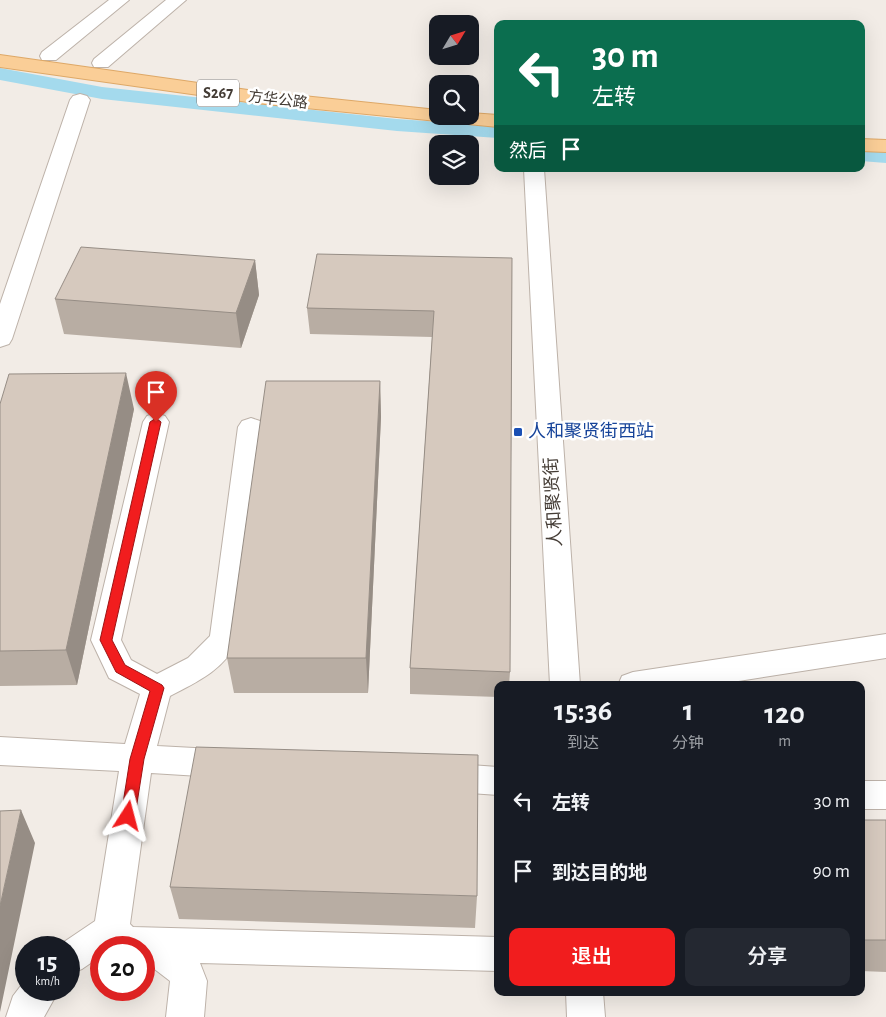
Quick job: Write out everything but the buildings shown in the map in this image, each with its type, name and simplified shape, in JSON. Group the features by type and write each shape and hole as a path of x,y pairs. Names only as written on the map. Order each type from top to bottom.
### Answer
{"main road":[{"name":"方华公路","path":"0,48 101,64 278,86 429,101"},
{"name":"方华公路","path":"0,61 237,95 429,115"},
{"path":"479,106 494,108"},
{"name":"方华公路","path":"479,119 494,121"},
{"path":"865,131 886,132"},
{"path":"865,145 886,146"}],"street":[{"path":"48,56 120,0"},
{"path":"101,64 177,0"},
{"path":"0,339 80,100"},
{"name":"人和聚贤街","path":"534,172 565,681"},
{"path":"156,422 106,640 120,668 157,688"},
{"path":"80,950 111,930 137,759 157,688 199,667 224,640 251,427"},
{"path":"658,681 886,646"},
{"path":"0,751 264,766"},
{"path":"410,776 494,781"},
{"path":"865,795 886,795"},
{"path":"111,930 117,936"},
{"path":"155,946 494,954"},
{"path":"155,947 184,967 191,984 185,1017"},
{"path":"584,996 586,1017"},
{"path":"25,1017 26,1009 32,1001"}],"waterway":[{"path":"0,74 102,93 397,125 494,132"},
{"path":"865,155 886,157"}],"place":[{"name":"人和聚贤街西站","path":"518,432"}],"route":[{"path":"128,816 137,759 157,688 120,668 106,640 156,422"}]}
